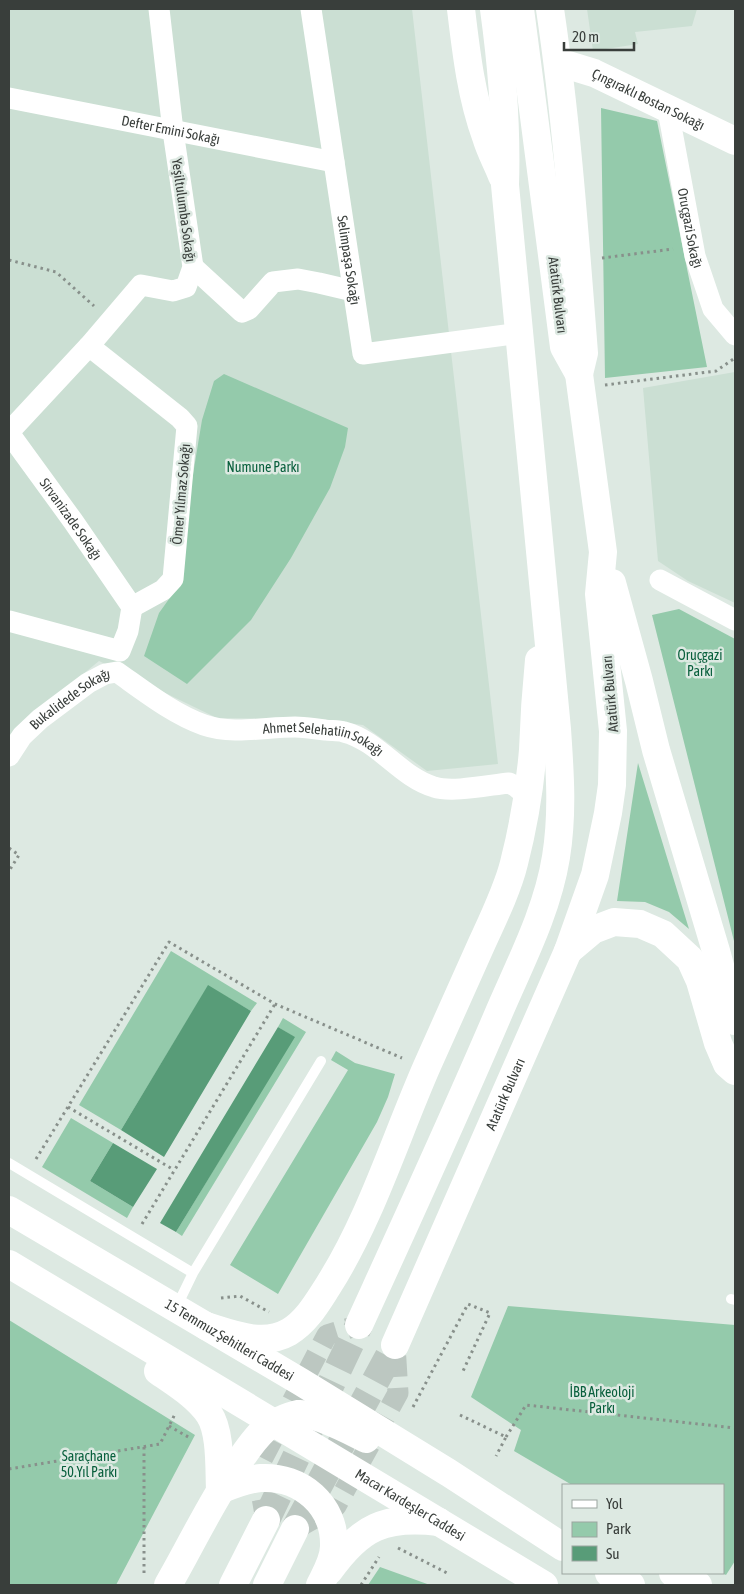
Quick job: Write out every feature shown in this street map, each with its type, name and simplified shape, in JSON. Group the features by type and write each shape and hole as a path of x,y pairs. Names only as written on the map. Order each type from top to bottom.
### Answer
{"main road":[{"path":"461,9 469,67 485,137 505,185"},
{"path":"359,1325 464,1095 536,927 548,895 561,820 561,784 505,185 507,145 494,9"},
{"name":"Atatürk Bulvarı","path":"395,1345 568,950 594,875 608,814 612,785 613,731 599,594 603,552 579,374 564,347 520,9"},
{"path":"550,9 558,62 574,209 584,353 579,374"},
{"name":"Çıngıraklı Bostan Sokağı","path":"558,62 594,73 668,110 734,137"},
{"path":"603,552 656,750 735,1021"},
{"path":"206,1326 251,1339 269,1338 286,1334 299,1326 312,1311 337,1272 366,1213 426,1068 493,920 514,865 527,796 532,752 534,701 545,607"},
{"path":"568,950 593,930 614,922 640,924 663,934 690,959 700,981 718,1043 727,1064 735,1071"},
{"name":"15 Temmuz Şehitleri Caddesi","path":"9,1210 301,1382 449,1473"},
{"path":"9,1264 275,1424"},
{"path":"126,1334 158,1371 200,1403 209,1414 216,1430 220,1490"},
{"path":"168,1585 220,1490 252,1444 265,1429 290,1416 300,1414 315,1416 345,1428 422,1470 449,1473 561,1545"},
{"name":"Macar Kardeşler Caddesi","path":"275,1424 544,1585"},
{"path":"220,1490 248,1480 273,1478 297,1485 317,1498 328,1514 333,1528 334,1546 332,1559 320,1585"},
{"path":"233,1585 266,1520"},
{"path":"320,1585 351,1544 375,1527 406,1520 441,1522"},
{"path":"267,1585 295,1529"},
{"path":"611,1574 631,1585"},
{"path":"675,1574 698,1585"}],"street":[{"name":"Yeşiltulumba Sokağı","path":"9,433 141,285 173,290 186,287 193,267 173,131 159,9"},
{"name":"Selimpaşa Sokağı","path":"312,9 352,291 363,354 520,333"},
{"name":"Defter Emini Sokağı","path":"9,98 334,162"},
{"name":"Oruçgazi Sokağı","path":"668,110 695,256 714,309 735,335"},
{"path":"193,267 242,312 249,309 273,282 298,279 352,291"},
{"name":"Ömer Yılmaz Sokağı","path":"88,346 188,426 173,579 163,590 132,607"},
{"name":"Sirvanizade Sokağı","path":"9,433 132,607"},
{"path":"660,580 735,620"},
{"path":"9,621 120,651 128,630 132,607"},
{"name":"Ahmet Selehatiin Sokağı","path":"117,672 176,712 205,725 225,729 267,730 294,727 344,732 368,742 416,779 434,787 449,789 509,783 527,796"},
{"name":"Bukalidede Sokağı","path":"9,756 22,736 40,719 88,684 105,674 117,672"}],"lane":[{"path":"176,1309 193,1273 321,1061"},
{"path":"9,1163 193,1273"}],"path":[{"path":"593,259 694,246"},
{"path":"9,260 56,272 109,321"},
{"path":"605,385 716,372 735,358"},
{"path":"9,848 19,855 9,871"},
{"path":"28,1156 35,1160 169,942 275,1004 426,1068"},
{"path":"133,1238 275,1004"},
{"path":"68,1107 174,1170"},
{"path":"221,1298 240,1296 274,1315"},
{"path":"413,1408 468,1304 490,1312 463,1372"},
{"path":"496,1456 526,1405 735,1428"},
{"path":"9,1468 160,1444 177,1410"},
{"path":"460,1415 506,1437"},
{"path":"169,1426 194,1440"},
{"path":"144,1447 144,1585"},
{"path":"397,1548 447,1572"},
{"path":"361,1585 379,1556"}],"shaded area":[{"path":"9,9 412,9 498,764 427,771 363,725 313,719 217,718 99,661 9,735"},
{"path":"587,9 697,9 692,26 635,32 638,44 593,51"},
{"path":"735,372 735,603 688,581 658,561 643,388"}],"green space":[{"path":"601,108 657,121 707,367 605,378"},
{"name":"Numune Parkı","path":"224,374 348,428 345,447 330,488 291,558 251,620 187,684 144,656 159,613 179,585 181,547 202,420 214,381"},
{"name":"Oruçgazi Parkı","path":"679,609 735,639 735,945 652,615"},
{"path":"638,763 689,929 669,912 645,902 617,901"},
{"path":"171,951 257,1003 251,1011 208,986 121,1130 79,1105"},
{"path":"283,1018 306,1032 182,1236 176,1232 294,1037 278,1027"},
{"path":"336,1051 355,1063 395,1074 388,1097 377,1122 278,1294 230,1265 348,1070 331,1060"},
{"path":"71,1118 113,1143 90,1181 133,1207 127,1218 42,1167"},
{"name":"İBB Arkeoloji Parkı","path":"508,1306 735,1325 735,1561 726,1575 724,1574 724,1484 570,1484 514,1451 521,1430 471,1397"},
{"name":"Saraçhane 50.Yıl Parkı","path":"9,1320 195,1435 116,1585 9,1585"},
{"path":"380,1567 430,1585 368,1585"}],"water":[{"path":"208,985 251,1011 164,1157 121,1130"},
{"path":"278,1027 295,1037 176,1232 160,1223"},
{"path":"113,1143 157,1169 133,1207 90,1181"}],"tunnel":[{"path":"266,1520 257,1469 327,1335 359,1325"},
{"path":"266,1520 359,1325"},
{"path":"295,1529 336,1506 398,1393 395,1345"},
{"path":"295,1529 395,1345"}]}
